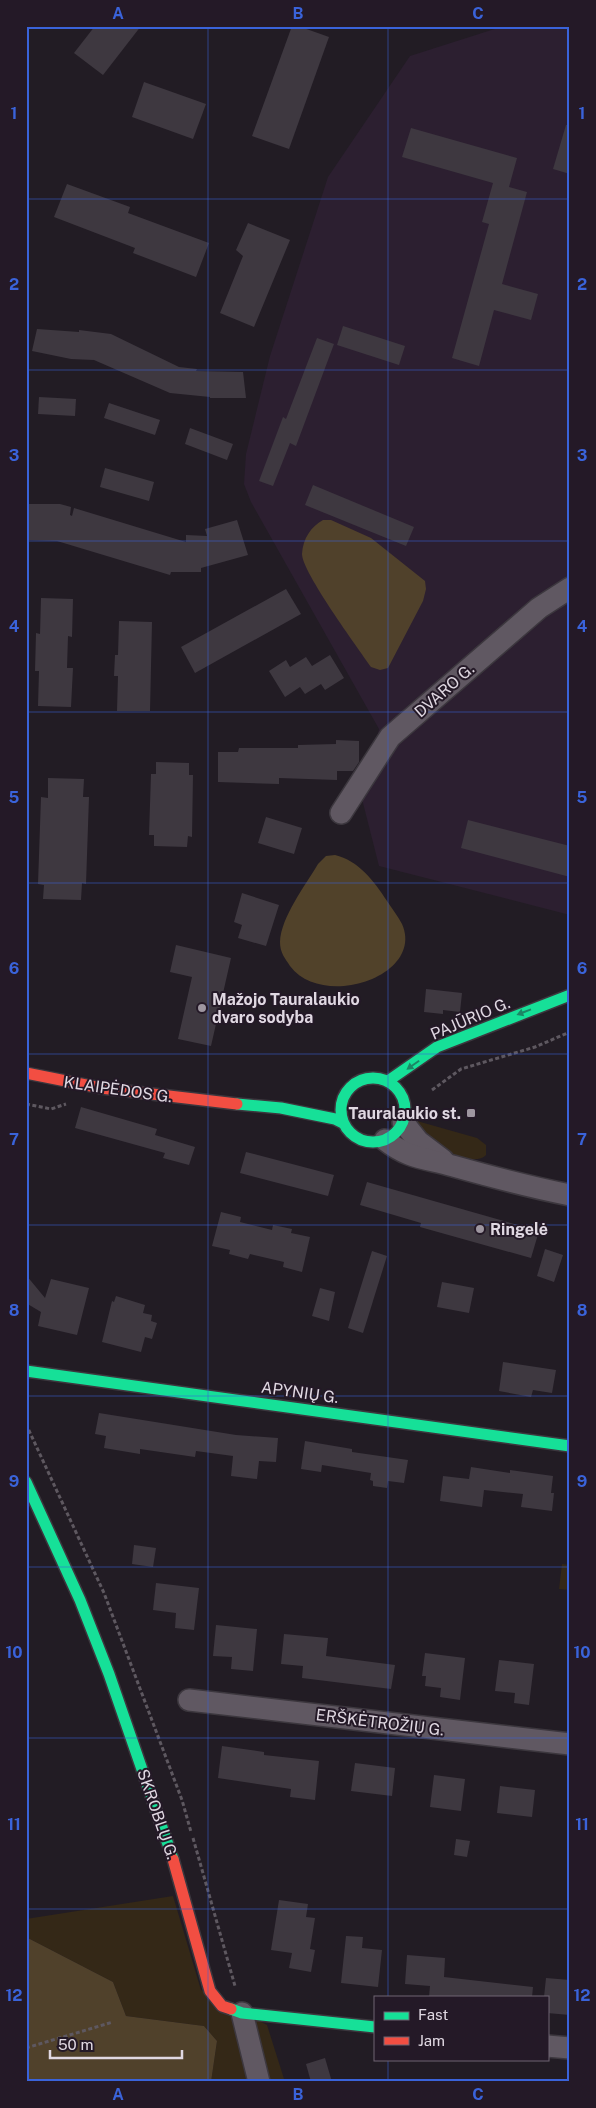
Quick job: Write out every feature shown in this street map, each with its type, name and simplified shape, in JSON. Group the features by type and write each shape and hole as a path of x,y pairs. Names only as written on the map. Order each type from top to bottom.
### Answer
{"street":[{"name":"DVARO G.","path":"340,813 390,737 539,608 570,588"},
{"name":"PAJŪRIO G.","path":"388,1081 438,1048 480,1029 570,995"},
{"name":"KLAIPĖDOS G.","path":"26,1073 101,1088 210,1102 281,1108"},
{"path":"331,1097 346,1092 360,1080 369,1078 388,1081 396,1087 418,1141 449,1165"},
{"path":"343,1123 341,1107 346,1092"},
{"path":"281,1108 316,1102"},
{"path":"281,1108 335,1119 343,1123 356,1138 370,1142 385,1140 399,1129 406,1108"},
{"path":"385,1140 409,1156 570,1195"},
{"name":"APYNIŲ G.","path":"26,1371 570,1446"},
{"name":"SKROBLŲ G.","path":"26,1482 80,1600 109,1674 168,1839 210,1991 222,2006 242,2013 374,2027"},
{"name":"ERŠKĖTROŽIŲ G.","path":"189,1700 570,1744"},
{"path":"242,2013 259,2082"},
{"path":"548,2046 570,2048"}],"path":[{"path":"432,1090 461,1068 535,1047 570,1032"},
{"path":"26,2048 114,2022"}],"shaded area":[{"path":"504,26 570,26 570,915 379,866 362,799 379,729 251,502 244,484 246,454 270,356 328,177 410,56"},
{"path":"323,520 331,520 371,538 425,581 426,589 423,601 388,668 380,670 371,667 320,593 304,563 302,554 306,538 311,530"},
{"path":"335,855 358,867 377,886 402,924 405,943 399,959 385,972 367,981 346,986 325,985 305,979 290,966 280,946 281,932 289,912 301,892 318,864 326,856"},
{"path":"417,1121 477,1138 486,1145 486,1155 479,1159 469,1159 447,1151 427,1136"},
{"path":"562,1564 570,1565 570,1590 559,1589"},
{"path":"173,1896 201,1990 267,2025 285,2082 211,2082 217,2041 204,2026 126,2016 113,1982 26,1937 26,1919"},
{"path":"26,1937 113,1982 126,2016 204,2026 217,2041 211,2082 26,2082"}],"building":[{"path":"95,26 141,26 103,75 74,53"},
{"path":"292,26 298,26 329,37 289,149 252,136"},
{"path":"144,82 206,104 193,139 132,117"},
{"path":"566,125 570,125 570,174 553,169"},
{"path":"411,128 517,158 509,187 527,192 502,284 538,294 531,320 494,310 479,366 452,358 489,224 482,222 493,183 402,157"},
{"path":"67,184 130,207 128,213 209,243 196,277 133,253 135,248 54,217"},
{"path":"248,223 290,240 254,327 220,313 243,256 236,250"},
{"path":"343,326 405,346 399,365 337,345"},
{"path":"37,329 79,332 79,330 111,334 179,367 197,369 196,371 243,372 246,398 210,398 170,393 94,360 71,359 32,351"},
{"path":"317,338 334,344 296,446 290,443 273,486 259,481 283,417 286,419"},
{"path":"39,397 76,399 75,416 38,414"},
{"path":"109,403 160,420 155,435 104,418"},
{"path":"190,428 233,444 227,460 185,444"},
{"path":"105,468 154,482 149,501 100,487"},
{"path":"313,485 414,527 406,546 305,505"},
{"path":"26,504 60,504 71,507 70,515 72,516 74,508 186,542 186,535 207,536 205,529 237,520 248,555 201,568 201,572 171,572 170,575 57,541 26,540"},
{"path":"286,589 301,614 195,673 181,647"},
{"path":"41,598 73,599 72,637 68,636 67,668 73,668 71,707 38,706 39,671 35,671 36,633 40,634"},
{"path":"119,621 152,622 150,711 117,711 118,676 114,676 115,655 118,655"},
{"path":"330,655 344,678 325,690 321,684 305,694 300,687 285,697 269,671 286,660 290,667 306,657 312,666"},
{"path":"336,740 359,741 359,762 353,771 337,771 337,780 279,778 279,784 218,782 218,752 238,752 239,748 298,748 298,745 336,744"},
{"path":"156,762 189,763 189,775 193,775 192,837 188,836 187,847 154,846 154,835 149,835 151,774 156,774"},
{"path":"48,778 84,779 83,797 89,797 86,884 82,883 81,900 43,899 44,885 38,884 41,797 48,798"},
{"path":"266,817 302,828 294,854 258,843"},
{"path":"468,820 570,846 570,877 461,848"},
{"path":"242,893 279,905 266,946 238,938 242,925 234,922"},
{"name":"Mažojo Tauralaukio dvaro sodyba","path":"176,945 231,958 211,1046 178,1039 192,977 170,972"},
{"path":"426,989 462,993 460,1012 443,1010 443,1014 424,1012"},
{"path":"81,1107 157,1129 155,1135 195,1147 189,1165 163,1158 165,1153 75,1128"},
{"path":"246,1152 334,1175 328,1196 240,1173"},
{"name":"Ringelė","path":"367,1182 539,1231 531,1258 420,1227 421,1223 360,1205"},
{"path":"221,1212 241,1217 240,1222 272,1230 273,1225 292,1229 291,1233 310,1237 302,1272 283,1267 284,1262 250,1254 248,1259 229,1254 230,1250 212,1246"},
{"path":"545,1249 563,1255 554,1282 537,1276"},
{"path":"372,1251 387,1256 363,1333 348,1328"},
{"path":"26,1275 45,1298 51,1279 89,1288 77,1335 38,1326 41,1312 26,1303"},
{"path":"442,1282 474,1288 469,1313 437,1307"},
{"path":"320,1288 335,1292 329,1321 312,1316"},
{"path":"116,1296 145,1305 143,1313 152,1315 151,1321 157,1323 152,1339 145,1337 141,1352 102,1342 112,1301 114,1302"},
{"path":"503,1362 556,1370 552,1393 533,1390 531,1397 499,1391"},
{"path":"99,1413 236,1435 278,1438 276,1462 259,1461 257,1479 231,1476 233,1456 196,1451 195,1457 140,1449 140,1454 104,1448 106,1436 95,1434"},
{"path":"305,1441 352,1449 352,1452 408,1460 404,1483 388,1481 387,1488 373,1486 373,1481 370,1480 371,1473 322,1465 321,1472 301,1469"},
{"path":"471,1467 510,1473 510,1470 553,1476 551,1493 554,1493 552,1511 521,1507 523,1494 484,1490 482,1507 440,1501 443,1476 469,1479"},
{"path":"134,1545 156,1548 153,1567 132,1564"},
{"path":"156,1583 199,1588 194,1630 175,1628 176,1613 153,1610"},
{"path":"216,1625 257,1629 253,1671 231,1669 232,1657 213,1656"},
{"path":"284,1634 328,1638 326,1656 395,1665 391,1689 302,1678 303,1666 281,1664"},
{"path":"425,1653 465,1658 460,1700 440,1697 441,1688 425,1686 426,1676 422,1676"},
{"path":"499,1660 534,1664 529,1705 514,1703 515,1693 495,1691"},
{"path":"222,1746 264,1752 264,1755 319,1761 315,1800 290,1797 291,1789 218,1778"},
{"path":"355,1763 395,1768 392,1796 351,1791"},
{"path":"434,1775 465,1779 461,1811 430,1807"},
{"path":"500,1786 535,1790 532,1817 497,1813"},
{"path":"456,1839 470,1841 467,1857 454,1855"},
{"path":"279,1900 308,1904 306,1917 315,1918 310,1949 315,1950 311,1972 289,1968 292,1953 271,1950"},
{"path":"346,1936 363,1937 362,1948 382,1950 378,1987 341,1983"},
{"path":"407,1955 445,1958 444,1977 533,1987 532,1996 429,1996 430,1986 405,1984"},
{"path":"546,1978 570,1980 570,2015 548,2013 548,1996 544,1996"},
{"path":"325,2058 332,2082 311,2082 306,2064"}],"traffic: fast":[{"path":"388,1081 437,1047 570,995"},
{"path":"367,1078 379,1078 396,1087 403,1098 405,1110 403,1122 396,1133 379,1142 367,1142 355,1137 346,1128 341,1116 341,1104 346,1092 355,1083 367,1078"},
{"path":"237,1104 281,1108 335,1119 343,1123"},
{"path":"26,1371 570,1446"},
{"path":"26,1482 80,1600 109,1674 173,1859"},
{"path":"231,2009 242,2013 374,2027"}],"traffic: jam":[{"path":"26,1073 101,1088 237,1104"},
{"path":"173,1859 210,1991 222,2006 231,2009"}],"place":[{"name":"Mažojo Tauralaukio dvaro sodyba","path":"202,1008"},
{"name":"Tauralaukio st.","path":"471,1113"},
{"name":"Ringelė","path":"480,1229"}]}
